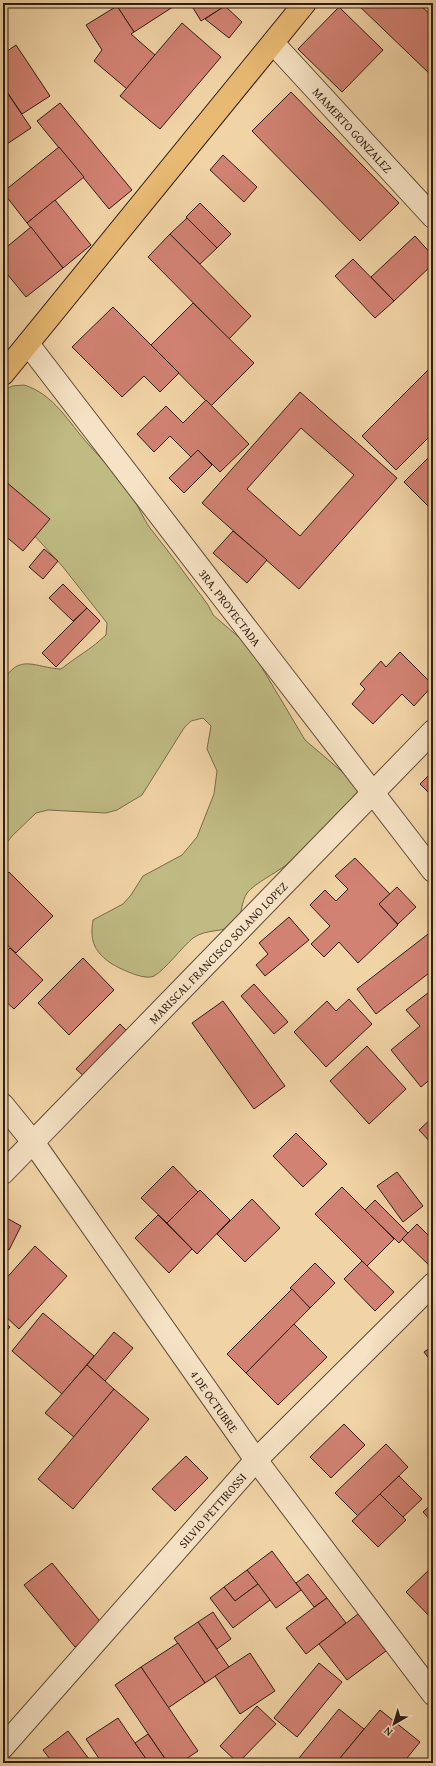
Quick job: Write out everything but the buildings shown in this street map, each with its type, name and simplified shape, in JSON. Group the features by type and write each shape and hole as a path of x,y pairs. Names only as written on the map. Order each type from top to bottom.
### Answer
{"main road":[{"path":"3,374 305,3"}],"street":[{"name":"MAMERTO GONZALEZ","path":"273,43 433,218"},
{"name":"3RA. PROYECTADA","path":"28,344 433,871"},
{"name":"MARISCAL FRANCISCO SOLANO LOPEZ","path":"3,1173 433,731"},
{"name":"4 DE OCTUBRE","path":"3,1104 33,1142 256,1460 433,1694"},
{"name":"SILVIO PETTIROSSI","path":"3,1747 256,1460 433,1284"}],"shaded area":[{"path":"24,385 35,389 52,402 117,476 132,496 150,528 208,605 213,615 241,639 255,656 305,740 346,775 362,791 306,848 286,865 260,882 247,893 239,917 235,924 227,929 204,933 193,938 163,969 154,976 150,977 144,977 113,965 99,953 94,944 92,933 93,920 123,904 131,895 143,876 182,855 197,837 214,794 217,771 207,749 211,726 203,718 191,721 184,728 142,795 117,810 106,813 48,810 36,813 12,836 3,848 3,682 15,667 22,664 61,669 106,635 107,623 63,567 3,501 3,391 12,386"}]}
